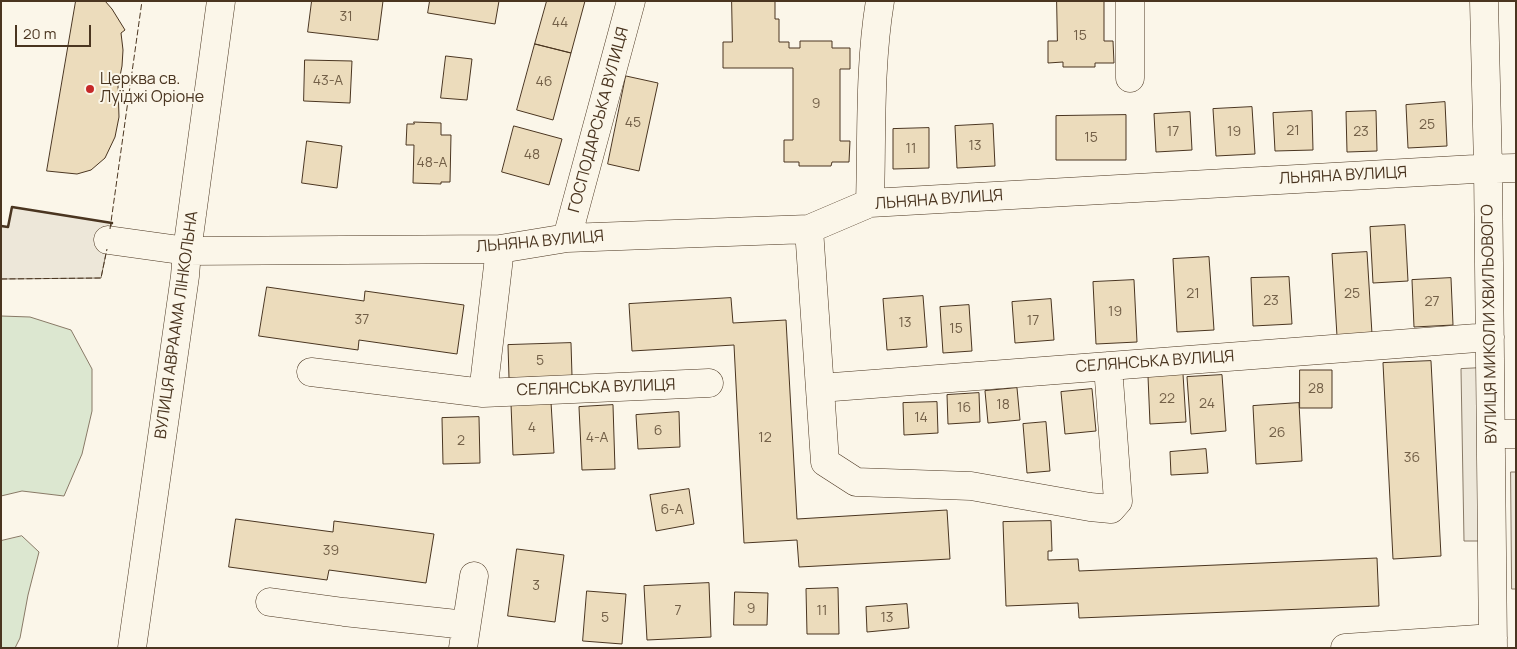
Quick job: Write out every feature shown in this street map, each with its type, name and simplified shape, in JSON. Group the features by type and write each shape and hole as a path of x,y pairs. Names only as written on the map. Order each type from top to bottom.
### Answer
{"street":[{"name":"ВУЛИЦЯ АВРААМА ЛІНКОЛЬНА","path":"132,648 185,276 221,1"},
{"name":"ГОСПОДАРСЬКА ВУЛИЦЯ","path":"567,238 631,1"},
{"path":"870,203 875,30 880,1"},
{"path":"1130,1 1130,78"},
{"name":"ВУЛИЦЯ МИКОЛИ ХВИЛЬОВОГО","path":"1484,1 1490,336 1503,434 1493,643"},
{"name":"ЛЬНЯНА ВУЛИЦЯ","path":"108,240 187,250 500,248 567,238 809,229 870,203 1488,168 1516,168"},
{"path":"809,229 825,462 856,482 971,486 1111,509 1118,501 1108,366"},
{"path":"483,393 500,248"},
{"name":"СЕЛЯНСЬКА ВУЛИЦЯ","path":"820,388 1490,336"},
{"name":"СЕЛЯНСЬКА ВУЛИЦЯ","path":"311,372 483,393 709,383"},
{"path":"270,602 344,612 465,636 474,576"},
{"path":"1345,648 1493,643"}],"green space":[{"path":"1,316 30,317 71,330 92,369 92,411 82,454 64,496 22,491 1,496"},
{"path":"22,536 39,552 20,638 15,648 1,648 1,541"}],"shaded area":[{"path":"12,207 112,223 101,278 1,279 1,226 8,227"},
{"path":"1481,368 1484,541 1464,541 1461,369"},
{"path":"1511,472 1516,472 1516,589 1512,589"}],"building":[{"name":"Церква св. Луїджі Оріоне","path":"76,1 105,1 125,30 121,33 123,50 118,86 119,117 115,137 105,158 91,170 77,174 47,171"},
{"path":"312,1 383,1 378,40 308,32"},
{"path":"430,1 499,1 495,24 428,13"},
{"path":"547,1 585,1 571,53 535,44"},
{"path":"732,1 775,1 775,19 779,19 779,42 789,42 789,48 800,48 800,41 832,41 832,48 850,48 850,69 840,69 840,141 850,141 849,162 832,162 831,166 799,166 799,162 784,162 784,140 793,140 793,68 723,68 723,42 732,42"},
{"path":"1057,1 1104,1 1104,41 1113,41 1114,63 1095,63 1095,67 1063,67 1063,62 1048,63 1048,41 1057,41"},
{"path":"535,44 571,53 553,120 517,110"},
{"path":"446,56 472,59 467,100 441,98"},
{"path":"305,60 352,61 350,103 304,101"},
{"path":"626,76 658,83 639,171 608,164"},
{"path":"1445,102 1447,146 1408,148 1406,105"},
{"path":"1252,107 1255,154 1216,156 1213,109"},
{"path":"1312,111 1313,150 1275,151 1273,113"},
{"path":"1376,111 1377,151 1347,152 1346,112"},
{"path":"1190,112 1192,150 1156,152 1154,114"},
{"path":"1126,115 1126,160 1056,160 1056,116"},
{"path":"414,122 441,123 441,135 451,135 450,182 441,182 441,184 413,183 414,145 406,145 407,124 414,124"},
{"path":"993,124 995,166 957,168 955,126"},
{"path":"514,126 562,139 549,185 502,172"},
{"path":"929,128 929,168 893,169 893,129"},
{"path":"307,141 342,146 337,188 302,183"},
{"path":"1405,225 1408,281 1373,283 1370,227"},
{"path":"1367,252 1372,334 1337,336 1332,254"},
{"path":"1209,257 1214,330 1177,332 1173,259"},
{"path":"1289,277 1292,324 1253,326 1251,278"},
{"path":"1451,278 1453,325 1414,327 1412,280"},
{"path":"1134,280 1137,342 1096,344 1093,282"},
{"path":"267,287 364,301 365,291 464,305 457,354 359,340 358,350 259,336"},
{"path":"923,296 927,347 887,350 883,299"},
{"path":"731,298 733,323 786,320 797,519 947,510 950,559 799,567 797,540 744,543 734,345 632,351 629,304"},
{"path":"1051,299 1054,340 1015,343 1012,302"},
{"path":"969,305 972,351 943,353 940,307"},
{"path":"571,343 572,376 509,378 508,345"},
{"path":"1431,361 1441,556 1393,559 1383,363"},
{"path":"1300,370 1332,370 1332,408 1300,408"},
{"path":"1183,374 1186,422 1150,424 1148,376"},
{"path":"1222,375 1226,431 1191,434 1187,377"},
{"path":"1017,388 1020,420 988,423 985,391"},
{"path":"1092,389 1096,431 1065,434 1061,392"},
{"path":"979,393 980,422 948,424 947,395"},
{"path":"551,402 554,453 513,455 511,404"},
{"path":"937,402 938,433 904,435 903,403"},
{"path":"1299,403 1302,461 1256,464 1253,406"},
{"path":"613,405 615,469 582,470 579,407"},
{"path":"679,412 680,447 638,449 636,415"},
{"path":"479,417 480,463 443,464 442,418"},
{"path":"1046,422 1050,471 1027,473 1023,424"},
{"path":"1206,449 1208,473 1171,475 1170,452"},
{"path":"689,489 694,524 656,531 650,495"},
{"path":"236,519 333,532 334,521 434,534 426,583 329,570 327,580 229,567"},
{"path":"1051,521 1052,551 1048,551 1048,560 1078,559 1079,571 1377,558 1379,606 1079,618 1078,603 1006,606 1003,522"},
{"path":"517,549 564,555 555,622 508,616"},
{"path":"709,583 711,637 647,640 644,586"},
{"path":"838,588 839,634 807,634 806,589"},
{"path":"587,591 626,594 622,644 583,641"},
{"path":"735,592 768,593 767,625 734,625"},
{"path":"907,604 909,628 867,632 866,607"}],"fence":[{"path":"110,229 142,1"},
{"path":"1,279 101,278 107,249"}],"wall":[{"path":"1,226 8,227 12,207 112,223"}],"place":[{"name":"Церква св. Луїджі Оріоне","path":"90,89"}]}
